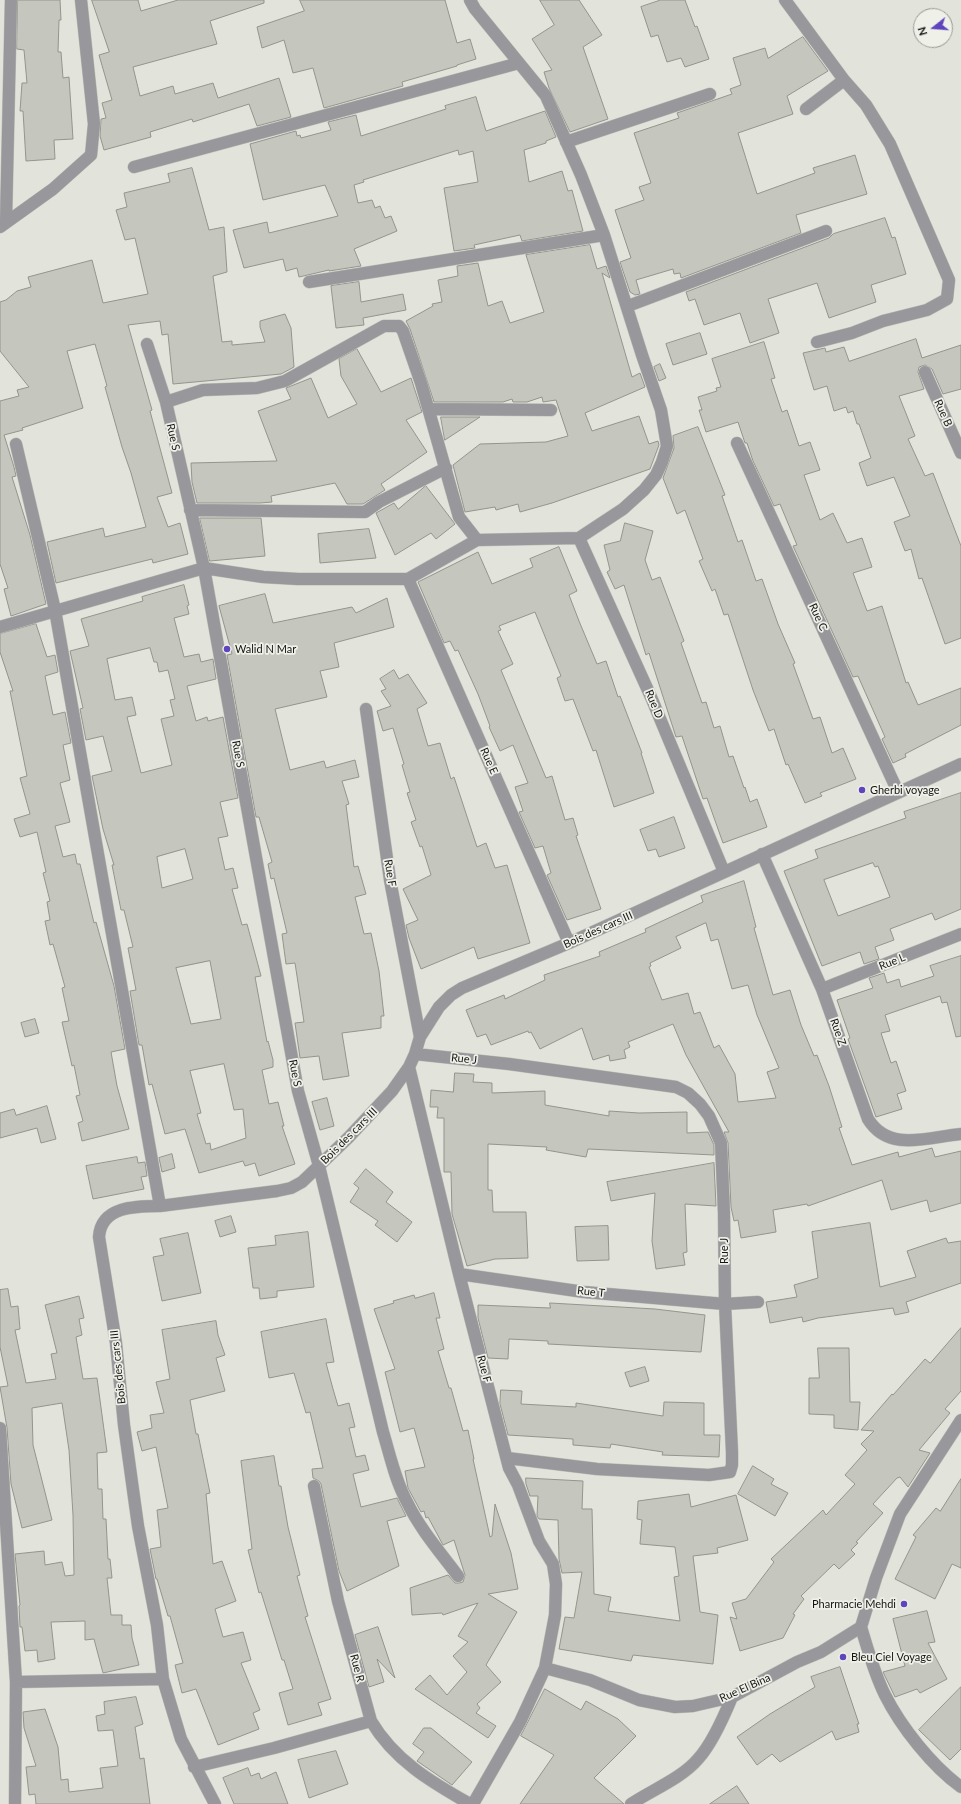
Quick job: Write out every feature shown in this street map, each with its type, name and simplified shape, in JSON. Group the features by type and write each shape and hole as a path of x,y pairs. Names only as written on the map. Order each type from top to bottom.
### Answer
{"street":[{"path":"3,224 11,0"},
{"path":"3,224 53,189 91,155 94,124 81,0"},
{"path":"0,627 204,568 263,577 298,579 408,579 478,540 579,538 618,513 644,490 656,475 667,446 661,410 604,235 546,96 470,0"},
{"path":"785,0 844,80 866,105 890,144 949,280 947,299 927,310 883,321 852,333 817,342"},
{"path":"134,167 519,63"},
{"path":"806,110 844,80"},
{"path":"566,142 710,94"},
{"path":"628,306 826,231"},
{"path":"309,282 604,235"},
{"path":"166,402 203,390 257,388 285,381 384,326 399,326 403,331 421,383 459,517 478,540"},
{"name":"Rue S","path":"146,344 166,402 204,568 298,1091 319,1166 393,1469 406,1501 416,1518 458,1576"},
{"name":"Rue B","path":"925,372 961,453"},
{"path":"429,409 551,410"},
{"name":"Rue C","path":"737,443 898,792"},
{"path":"16,444 55,610 160,1206"},
{"path":"190,510 365,512 379,502 446,468"},
{"name":"Rue D","path":"579,538 651,697 724,872"},
{"name":"Rue E","path":"408,579 569,943"},
{"name":"Rue F","path":"366,709 390,880 420,1037"},
{"name":"Bois des cars III","path":"215,1804 194,1767 181,1739 163,1679 157,1625 138,1526 125,1433 116,1343 99,1237 100,1226 112,1214 119,1210 140,1206 160,1206 291,1188 308,1178 369,1117 392,1091 409,1067 420,1037 439,1007 451,995 462,988 569,943 961,764"},
{"name":"Rue Z","path":"762,854 822,989 868,1119 877,1130 888,1137 905,1141 961,1134"},
{"name":"Rue L","path":"822,989 961,934"},
{"name":"Rue J","path":"415,1054 509,1064 676,1087 688,1093 700,1104 709,1116 721,1143 724,1214 725,1304 732,1452 732,1465 730,1472 709,1475 598,1469 507,1458"},
{"name":"Rue F","path":"409,1067 459,1274 509,1468 518,1485 539,1541 553,1564 556,1584 555,1615 545,1668"},
{"name":"Rue T","path":"459,1274 584,1292 725,1304 758,1302"},
{"path":"961,1420 900,1514 876,1578 861,1628 871,1659 889,1701 912,1737 931,1760 961,1787"},
{"path":"0,1428 16,1682 15,1804"},
{"name":"Rue R","path":"314,1486 338,1601 371,1721 381,1737 400,1757 442,1788 470,1804"},
{"name":"Rue El Bina","path":"545,1668 590,1680 639,1700 675,1707 700,1705 732,1697 797,1662 821,1652 861,1628"},
{"path":"473,1804 520,1722 545,1668"},
{"path":"16,1682 163,1679"},
{"path":"631,1804 682,1773 698,1759 725,1714 732,1697"},
{"path":"194,1767 274,1748 371,1721"}],"building":[{"path":"18,0 60,0 61,20 59,20 58,52 61,52 63,78 69,77 73,139 54,140 55,159 26,161 23,111 20,111 22,83 27,83 24,50 17,49"},
{"path":"92,0 138,0 141,11 178,0 264,0 264,3 210,21 217,44 133,67 140,96 173,86 175,94 213,83 218,98 279,78 291,117 257,126 249,104 193,122 192,119 150,132 151,137 104,150 100,136 101,119 106,118 102,103 112,100 99,55 109,52"},
{"path":"300,0 445,0 457,43 470,39 476,59 402,82 403,86 324,108 313,68 293,73 284,40 262,48 257,27 304,11"},
{"path":"540,0 579,0 602,35 583,47 608,119 570,132 549,88 544,72 552,70 532,39 554,25"},
{"path":"661,0 685,0 695,27 697,26 709,59 685,67 681,58 667,62 658,35 651,37 641,7"},
{"path":"803,37 828,71 787,96 793,114 738,133 757,194 815,173 813,168 855,155 867,194 796,215 801,233 681,278 680,273 674,274 673,269 636,280 640,294 635,295 630,292 620,262 631,258 615,210 644,200 639,187 651,183 634,133 679,118 677,113 732,94 730,89 741,85 733,58 765,48 768,58"},
{"path":"476,97 486,131 545,111 556,137 546,141 546,143 524,150 529,182 562,171 568,191 572,190 583,231 522,241 520,235 474,245 475,248 454,251 444,188 478,182 473,151 459,155 458,150 363,180 364,182 354,185 358,203 372,200 375,208 380,206 385,218 391,216 397,231 354,249 361,266 329,270 299,277 297,268 286,271 283,259 244,268 233,230 267,222 269,233 338,216 325,185 263,200 250,144 296,131 297,136 300,135 301,138 331,130 328,122 356,115 361,136 446,109 445,106"},
{"path":"192,168 209,230 224,227 227,272 213,276 222,342 232,341 232,345 265,342 260,327 260,321 285,314 291,328 294,367 281,374 173,384 168,334 162,335 160,321 128,325 152,410 150,411 172,493 157,497 168,527 180,523 188,554 153,563 152,559 56,583 47,542 103,528 105,537 146,527 105,387 107,386 95,344 67,351 83,408 22,428 23,430 4,435 16,476 12,477 30,535 46,604 11,616 4,589 8,588 0,564 0,401 19,396 17,390 29,387 0,351 0,302 6,300 17,291 31,287 28,277 92,260 103,303 148,294 135,238 125,240 116,210 127,207 124,193 170,182 168,174"},
{"path":"885,218 892,238 895,237 906,274 871,285 876,302 829,318 817,283 768,299 779,333 750,343 740,313 704,325 695,299 689,301 686,292 829,238 833,234"},
{"path":"590,245 597,269 606,266 610,278 602,273 632,377 640,373 645,387 585,413 592,431 639,416 649,444 658,441 659,445 650,469 552,503 520,512 518,504 496,510 495,507 465,512 453,465 480,444 546,442 568,436 556,400 543,402 542,397 527,402 513,402 512,399 503,402 434,402 406,321 433,306 432,304 442,302 438,280 458,276 457,266 478,263 488,306 502,301 510,323 544,312 526,255"},
{"path":"359,282 361,302 403,294 406,310 363,318 364,325 336,328 331,286"},
{"path":"700,333 707,354 673,365 666,344"},
{"path":"916,339 922,358 961,345 961,389 943,394 932,369 925,365 919,367 918,372 924,389 899,396 915,436 908,439 925,476 933,473 961,546 961,638 945,644 922,578 919,579 911,549 905,551 894,522 910,516 894,477 867,486 859,463 871,458 853,411 848,413 846,407 834,411 827,386 814,390 803,353 825,348 826,352 844,347 849,361"},
{"path":"764,342 775,378 771,379 782,412 787,410 799,446 810,442 820,470 804,475 820,520 833,513 847,543 862,538 872,567 853,573 867,611 882,606 906,683 908,682 918,705 961,688 961,725 905,754 906,757 893,763 882,739 885,737 858,676 853,677 793,546 797,545 780,504 774,506 753,461 747,443 745,443 738,422 706,432 699,410 702,410 698,397 717,391 716,388 721,387 712,359"},
{"path":"357,349 381,392 411,378 422,412 406,420 427,452 381,484 385,490 363,504 347,504 335,483 271,496 272,502 197,503 192,482 191,463 277,461 258,411 291,399 286,388 311,378 328,418 357,404 341,376 339,359"},
{"path":"660,364 666,378 659,381 654,367"},
{"path":"441,417 480,417 445,440"},
{"path":"698,427 725,495 722,496 738,542 742,540 756,581 762,579 778,624 795,663 793,664 813,719 820,717 832,753 843,748 856,779 820,793 822,796 805,803 788,764 786,765 774,729 769,731 753,690 728,614 724,615 715,589 712,591 699,561 703,559 685,510 677,514 663,478 674,448 673,436"},
{"path":"426,486 455,524 436,539 431,533 395,555 376,513 394,503 398,509"},
{"path":"200,518 261,518 265,556 210,561"},
{"path":"625,523 653,531 645,560 652,580 660,577 684,641 681,643 702,703 706,702 714,728 720,726 729,757 733,756 750,802 757,799 767,827 723,843 707,798 703,799 682,736 676,737 649,653 646,655 624,585 615,589 607,572 610,570 604,545 620,541"},
{"path":"369,529 376,558 320,563 318,534"},
{"path":"559,547 577,591 569,595 579,621 597,664 606,661 618,697 620,696 642,753 654,793 614,807 596,750 593,751 573,699 565,701 557,678 561,676 535,612 499,626 501,630 498,631 513,664 501,670 546,778 552,776 565,820 573,818 578,835 576,836 601,909 567,920 547,875 551,873 543,846 535,848 519,812 523,811 515,787 528,783 513,745 500,751 489,727 490,726 478,694 458,650 455,651 450,641 444,643 418,582 478,552 492,584 533,567 530,559"},
{"path":"184,585 189,605 187,606 189,614 174,618 184,657 199,654 201,662 213,659 216,679 187,686 196,721 207,717 208,721 223,717 238,798 220,802 228,836 218,838 225,870 233,868 238,888 232,889 242,925 247,924 261,976 255,977 267,1042 268,1041 273,1060 273,1067 262,1070 269,1104 278,1102 284,1126 282,1126 295,1164 259,1176 255,1163 245,1166 243,1161 199,1173 185,1129 165,1134 152,1084 149,1085 142,1045 139,1045 130,991 136,990 128,948 133,947 124,910 121,910 112,865 114,865 103,829 92,776 112,771 103,736 86,740 80,709 83,708 70,651 89,646 81,619 143,601 142,597","holes":["150,648 154,662 157,662 159,672 168,670 175,699 170,700 174,716 161,719 172,765 141,773 127,717 136,715 132,697 115,700 107,659","185,849 193,879 162,888 157,857","210,961 221,1019 191,1024 176,968","224,1064 234,1110 243,1109 246,1138 211,1150 210,1143 206,1144 197,1114 201,1113 190,1071"]},
{"path":"265,594 273,623 352,607 356,613 387,598 394,627 334,643 339,667 320,671 327,697 275,709 290,770 324,761 326,768 355,760 359,777 342,781 349,804 346,805 354,867 358,866 366,894 355,897 364,934 371,933 379,971 384,1016 381,1016 381,1028 342,1033 349,1076 323,1080 319,1056 300,1058 295,1023 304,1022 295,963 286,964 282,934 287,933 274,878 271,879 268,864 272,862 259,817 256,817 227,655 232,654 219,606"},
{"path":"36,624 47,657 55,655 58,672 45,676 53,715 65,712 71,743 63,745 70,780 60,783 70,822 55,826 63,857 75,854 77,864 80,864 94,923 96,922 114,986 125,1049 111,1052 117,1086 129,1129 82,1141 78,1123 83,1121 76,1096 80,1095 74,1065 72,1066 62,1022 69,1021 62,988 65,987 53,944 50,945 45,921 50,920 47,902 50,901 43,873 46,872 37,832 20,837 14,819 30,814 20,778 27,776 10,691 13,691 0,652 0,634"},
{"path":"394,670 399,679 408,674 427,703 417,709 428,746 440,743 451,779 454,777 477,847 486,843 495,868 507,865 530,943 478,959 474,947 421,969 409,938 406,925 418,920 403,889 431,875 422,846 420,847 411,822 416,820 407,793 410,792 402,765 404,764 393,728 383,731 377,711 391,706 381,691 386,689 380,679"},
{"path":"961,793 961,909 935,920 932,913 890,929 894,940 875,947 879,959 864,964 860,952 822,966 784,871 818,858 815,850 906,818 904,812","holes":["873,863 875,867 878,866 890,897 838,916 824,880"]},
{"path":"674,817 685,848 659,857 656,849 648,851 640,830"},
{"path":"744,881 756,927 754,928 773,995 790,990 801,1025 814,1056 817,1055 829,1086 842,1127 839,1128 852,1165 898,1152 899,1157 932,1148 935,1157 961,1151 961,1203 930,1212 927,1200 891,1210 882,1180 808,1206 807,1204 773,1210 776,1232 741,1238 738,1220 734,1221 731,1207 728,1143 724,1132 729,1132 686,1055 673,1024 628,1042 630,1047 624,1050 626,1058 610,1061 609,1055 593,1060 582,1028 540,1049 531,1032 529,1033 528,1031 491,1045 486,1034 477,1037 466,1010 504,995 505,999 545,980 544,975 600,956 599,952 646,932 645,929 703,902 701,896","holes":["706,923 711,941 718,939 732,989 748,985 757,1015 779,1068 767,1072 776,1098 738,1102 735,1074 719,1045 714,1048 700,1012 694,1014 688,993 662,1000 649,967 651,966 650,963 681,948 676,937"]},
{"path":"961,956 961,1036 956,1037 947,1002 942,1003 940,996 885,1015 890,1031 881,1033 891,1063 896,1061 906,1091 897,1094 902,1109 876,1117 848,1039 850,1038 837,1000 873,988 869,978 884,973 887,983 899,979 901,987 934,976 930,966"},
{"path":"35,1019 39,1033 25,1037 21,1023"},
{"path":"455,1073 474,1074 473,1082 492,1083 492,1093 545,1091 545,1105 609,1116 609,1111 639,1113 687,1112 687,1133 708,1132 714,1145 714,1155 588,1149 586,1157 546,1150 547,1147 488,1144 488,1190 492,1190 493,1212 526,1212 528,1258 495,1259 467,1266 452,1214 451,1172 444,1172 444,1118 437,1118 438,1107 430,1107 431,1090 453,1092"},
{"path":"327,1098 334,1126 320,1130 312,1102"},
{"path":"47,1106 56,1139 41,1143 37,1128 0,1138 0,1113 14,1109 16,1115"},
{"path":"172,1154 175,1168 162,1172 159,1158"},
{"path":"137,1157 138,1163 145,1162 147,1176 141,1177 144,1189 93,1199 86,1166"},
{"path":"714,1163 716,1206 685,1204 687,1252 683,1253 685,1265 656,1269 652,1241 655,1193 611,1201 607,1182"},
{"path":"366,1169 393,1192 386,1202 412,1222 397,1242 375,1225 378,1221 350,1202 359,1188 354,1184"},
{"path":"231,1216 236,1232 220,1237 215,1221"},
{"path":"870,1223 880,1287 916,1277 907,1251 946,1238 948,1243 961,1241 961,1283 906,1302 909,1312 895,1315 893,1308 818,1318 803,1322 802,1317 770,1323 766,1302 797,1297 794,1285 818,1278 812,1232"},
{"path":"608,1226 609,1260 577,1261 575,1227"},
{"path":"308,1232 314,1287 277,1291 277,1297 260,1299 259,1288 253,1288 248,1248 276,1245 275,1236"},
{"path":"188,1233 201,1293 162,1301 153,1257 164,1255 160,1239"},
{"path":"8,1289 11,1307 18,1306 20,1329 15,1330 26,1383 56,1379 51,1354 57,1353 45,1305 79,1296 84,1318 79,1319 82,1335 76,1337 83,1379 97,1378 107,1452 97,1453 98,1489 102,1489 103,1519 106,1519 108,1559 110,1559 112,1578 107,1578 111,1615 122,1615 122,1625 131,1625 132,1638 139,1665 103,1673 94,1639 85,1640 85,1621 51,1622 55,1659 38,1662 37,1650 25,1651 22,1627 20,1627 20,1605 15,1554 44,1551 45,1565 62,1562 65,1576 74,1575 73,1515 69,1450 62,1403 32,1408 33,1445 52,1520 22,1528 11,1484 7,1428 0,1387 8,1386 0,1347 0,1290"},
{"path":"434,1293 440,1318 436,1318 444,1349 438,1351 449,1388 451,1388 463,1431 468,1430 490,1537 492,1536 495,1504 511,1553 518,1589 488,1594 517,1612 486,1665 501,1682 477,1704 480,1708 476,1713 496,1726 488,1738 415,1689 430,1675 447,1695 467,1672 453,1656 468,1642 458,1636 478,1603 443,1615 442,1613 412,1615 410,1588 448,1575 455,1583 459,1583 463,1582 465,1575 454,1540 443,1545 428,1517 426,1518 424,1511 421,1512 408,1488 405,1471 425,1467 414,1428 400,1432 385,1372 395,1369 374,1309 394,1303 393,1301 414,1295 415,1298"},
{"path":"550,1303 655,1309 705,1315 701,1352 548,1344 548,1341 509,1339 508,1359 488,1358 478,1318 478,1305 550,1308"},
{"path":"326,1319 334,1362 326,1363 333,1389 338,1406 349,1403 355,1427 349,1428 356,1457 365,1455 369,1470 353,1474 361,1507 397,1498 406,1516 387,1521 399,1566 347,1591 339,1571 321,1484 313,1478 312,1469 323,1468 310,1412 306,1413 294,1373 269,1378 261,1332"},
{"path":"216,1321 218,1335 225,1355 216,1358 225,1391 190,1400 196,1434 198,1434 210,1493 206,1494 213,1564 222,1561 236,1601 215,1609 223,1637 243,1632 251,1660 241,1663 260,1710 253,1713 259,1729 218,1745 196,1689 182,1693 175,1665 183,1663 170,1616 168,1616 156,1579 150,1549 161,1547 157,1510 168,1508 156,1447 142,1451 137,1432 152,1428 150,1415 164,1413 156,1382 170,1379 162,1330"},
{"path":"961,1328 961,1391 945,1409 950,1413 919,1450 930,1453 908,1487 900,1477 897,1478 873,1504 883,1513 856,1542 858,1543 851,1550 855,1554 839,1569 834,1564 801,1596 804,1599 793,1614 795,1615 783,1638 740,1651 730,1617 737,1619 732,1603 746,1599 774,1562 771,1559 823,1510 826,1515 855,1484 845,1475 867,1450 861,1444 874,1431 861,1430 925,1359 930,1363"},
{"path":"818,1348 849,1348 850,1402 860,1402 858,1430 834,1428 834,1415 809,1414 809,1378 819,1378"},
{"path":"645,1367 649,1381 630,1387 625,1373"},
{"path":"501,1390 522,1391 521,1404 576,1407 576,1403 663,1416 664,1402 704,1403 704,1435 720,1435 719,1457 662,1455 663,1452 611,1444 610,1448 573,1445 573,1439 508,1435 500,1404"},
{"path":"274,1456 279,1486 281,1486 288,1527 300,1575 297,1576 308,1616 305,1617 331,1699 318,1703 322,1715 288,1725 279,1693 293,1689 284,1660 282,1660 261,1592 259,1593 248,1550 252,1549 241,1461"},
{"path":"753,1466 774,1479 771,1484 788,1493 775,1516 738,1494"},
{"path":"526,1478 583,1481 582,1509 592,1509 594,1594 611,1597 608,1611 680,1621 674,1577 679,1576 675,1547 640,1544 642,1520 637,1519 638,1501 689,1494 691,1507 736,1495 748,1540 717,1548 718,1553 693,1556 700,1612 718,1615 713,1664 633,1655 631,1661 559,1649 565,1617 574,1618 582,1572 562,1573 559,1559 558,1520 539,1519 537,1516 538,1496 530,1496 526,1484"},
{"path":"961,1479 961,1568 952,1564 935,1599 895,1579 916,1537 913,1535 936,1508 940,1511"},
{"path":"927,1611 935,1642 928,1643 947,1679 920,1693 917,1689 895,1697 883,1672 905,1666 893,1619"},
{"path":"378,1627 395,1678 377,1659 384,1682 369,1687 355,1635"},
{"path":"840,1667 859,1724 857,1724 859,1732 836,1740 832,1731 780,1762 772,1754 757,1765 737,1737 770,1714 815,1687 811,1677"},
{"path":"961,1687 961,1749 950,1760 919,1730"},
{"path":"545,1689 581,1710 586,1701 618,1719 636,1736 594,1778 624,1804 520,1804 554,1755 521,1736"},
{"path":"136,1697 143,1724 135,1727 140,1759 144,1758 150,1804 36,1804 35,1794 29,1795 26,1767 36,1766 24,1728 23,1712 45,1709 58,1747 61,1780 68,1779 69,1792 103,1788 100,1768 118,1766 113,1730 98,1731 96,1716 105,1714 104,1702"},
{"path":"424,1728 431,1728 472,1762 452,1785 417,1761 424,1752 413,1744"},
{"path":"336,1751 348,1784 309,1798 298,1760"},
{"path":"248,1768 251,1776 259,1773 261,1779 276,1772 288,1804 234,1804 223,1778"},
{"path":"737,1786 749,1804 710,1804"}],"place":[{"name":"Walid N Mar","path":"227,649"},
{"name":"Gherbi voyage","path":"862,790"},
{"name":"Pharmacie Mehdi","path":"904,1604"},
{"name":"Bleu Ciel Voyage","path":"843,1657"}]}
